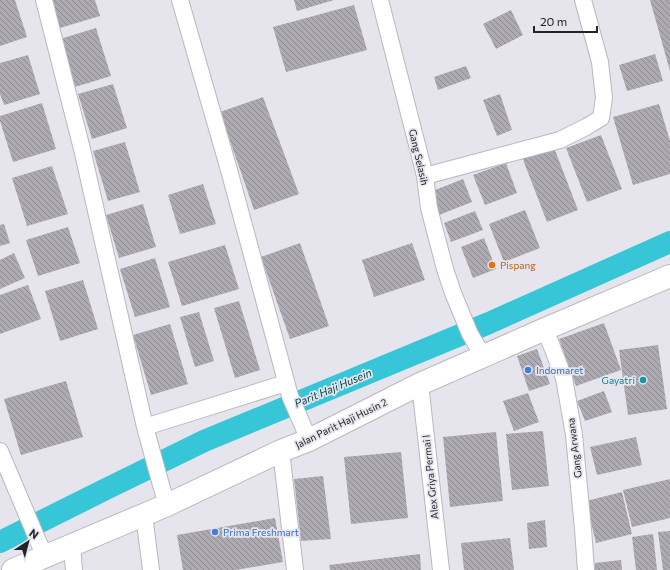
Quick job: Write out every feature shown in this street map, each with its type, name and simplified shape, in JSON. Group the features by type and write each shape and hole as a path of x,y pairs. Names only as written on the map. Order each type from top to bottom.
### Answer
{"street":[{"path":"44,0 82,149 145,427 164,495"},
{"path":"180,0 288,389 305,431"},
{"name":"Gang Selasih","path":"380,0 425,176 429,208 445,269 452,293 470,334 479,349"},
{"path":"425,176 560,140 601,118 604,98 600,62 583,0"},
{"name":"Jalan Parit Haji Husin 2","path":"13,570 41,549 72,546 144,515 164,495 281,451 305,431 420,384 479,349 545,329 670,276"},
{"name":"Gang Arwana","path":"545,329 564,378 574,435 586,570"},
{"name":"Alex Griya Permai I","path":"420,384 441,570"},
{"path":"145,427 288,389"},
{"path":"0,451 41,549"},
{"path":"281,451 295,570"},
{"path":"144,515 151,570"},
{"path":"72,546 74,570"}],"building":[{"path":"0,0 15,0 27,37 0,46"},
{"path":"52,0 95,0 100,16 60,28"},
{"path":"294,0 334,0 297,11"},
{"path":"650,0 670,0 670,71"},
{"path":"354,5 367,50 286,72 273,27"},
{"path":"511,10 523,35 496,49 483,24"},
{"path":"96,28 111,76 75,87 60,39"},
{"path":"655,54 663,81 627,91 619,65"},
{"path":"28,55 40,94 4,105 0,94 0,63"},
{"path":"466,66 471,78 438,90 434,77"},
{"path":"113,84 127,128 92,139 78,94"},
{"path":"500,94 512,130 497,136 483,100"},
{"path":"263,97 299,194 254,210 220,112"},
{"path":"42,103 56,149 13,162 0,121 0,116"},
{"path":"659,104 670,141 670,174 633,185 613,117"},
{"path":"601,135 622,189 587,202 566,148"},
{"path":"125,142 140,192 108,201 93,151"},
{"path":"553,145 578,210 547,222 522,157"},
{"path":"506,163 517,193 485,205 473,175"},
{"path":"52,166 68,214 27,226 12,178"},
{"path":"463,179 472,202 439,215 430,192"},
{"path":"203,184 216,224 180,234 168,195"},
{"path":"143,204 156,247 119,258 106,215"},
{"path":"525,210 540,248 504,262 489,224"},
{"path":"475,211 483,230 451,242 444,223"},
{"path":"4,224 10,243 0,246 0,225"},
{"path":"68,227 80,263 38,276 26,240"},
{"path":"484,238 496,269 473,278 461,247"},
{"path":"300,243 329,326 290,339 261,257"},
{"path":"412,243 425,280 374,297 362,260"},
{"path":"225,245 239,289 182,306 168,262"},
{"path":"14,253 25,278 0,289 0,260"},
{"path":"155,258 170,307 135,317 120,269"},
{"path":"83,280 98,329 60,341 45,291"},
{"path":"28,285 41,319 0,334 0,295"},
{"path":"239,301 260,370 235,378 214,308"},
{"path":"199,312 214,361 195,367 180,317"},
{"path":"604,323 621,370 576,386 559,339"},
{"path":"170,324 188,384 151,395 133,335"},
{"name":"Gayatri","path":"658,345 667,409 628,415 619,350"},
{"path":"537,349 550,384 529,391 517,356"},
{"path":"66,381 83,437 21,455 4,399"},
{"path":"604,391 612,412 585,421 577,401"},
{"path":"528,393 539,422 514,431 503,401"},
{"path":"543,431 549,486 512,490 506,434"},
{"path":"496,432 503,501 450,507 443,437"},
{"path":"636,437 642,465 597,475 590,447"},
{"path":"401,452 408,518 351,524 344,457"},
{"path":"323,476 331,539 301,541 294,479"},
{"path":"670,479 670,518 632,527 623,490"},
{"path":"622,492 632,534 596,543 586,501"},
{"path":"275,518 283,562 236,570 183,570 177,535"},
{"path":"545,520 547,547 529,549 527,523"},
{"path":"670,531 670,570 663,570 658,532"},
{"path":"653,534 657,570 636,570 632,537"},
{"path":"510,538 514,570 464,570 461,543"},
{"path":"420,554 421,570 330,570 329,565"},
{"path":"621,560 622,570 595,570 595,563"}],"waterway":[{"name":"Parit Haji Husein","path":"0,542 204,441 489,323 670,242"}],"place":[{"name":"Pispang","path":"492,265"},
{"name":"Indomaret","path":"528,370"},
{"name":"Gayatri","path":"643,380"},
{"name":"Prima Freshmart","path":"215,532"}]}
